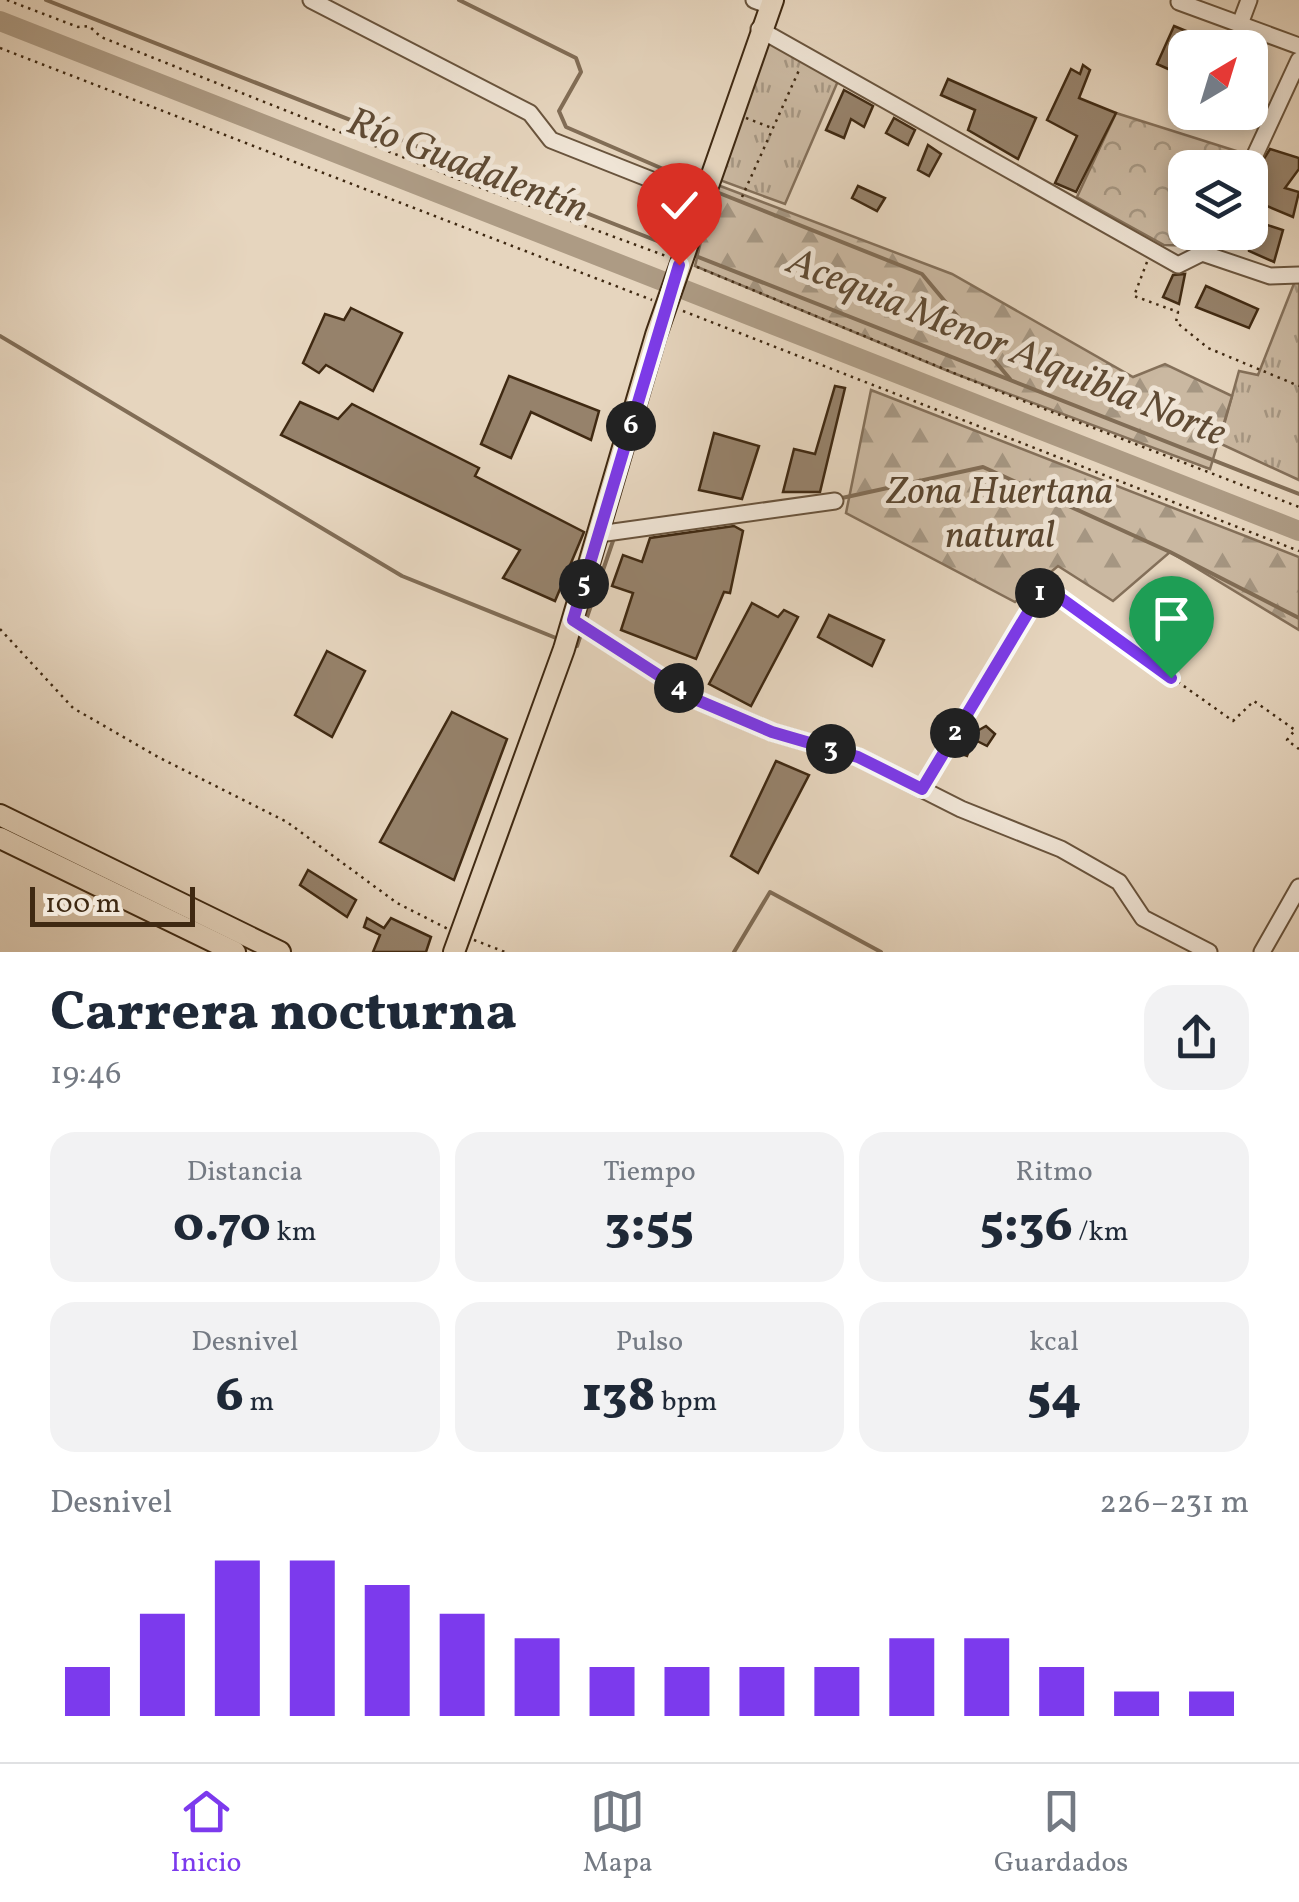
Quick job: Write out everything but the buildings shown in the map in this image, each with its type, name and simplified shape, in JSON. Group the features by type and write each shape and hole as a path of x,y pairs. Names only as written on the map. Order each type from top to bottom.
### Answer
{"main road":[{"path":"457,944 573,620 666,303 766,2"},
{"path":"0,815 280,952"},
{"path":"0,838 235,952"}],"street":[{"path":"311,0 530,114 551,140 700,199"},
{"path":"1240,24 1249,0"},
{"path":"1179,2 1299,46"},
{"path":"759,29 1178,265 1202,252 1270,276 1299,276"},
{"path":"1257,150 1299,60"},
{"path":"599,534 835,501"},
{"path":"573,620 697,700 772,732 858,757 922,789 1061,848 1119,882 1143,918 1209,952"},
{"path":"1262,952 1299,886"}],"path":[{"path":"8,0 78,27 89,26 100,36 222,86 1299,507"},
{"path":"0,48 1299,551"},
{"path":"742,197 805,58"},
{"path":"730,112 773,128"},
{"path":"1151,250 1134,296 1178,312 1176,322 1208,348 1299,386"},
{"path":"922,789 1044,586 1233,721 1254,700 1295,730 1288,740 1299,749"},
{"path":"0,629 73,708 158,758 288,822 457,944 505,952"}],"green space":[{"path":"765,38 838,81 785,204 717,179"},
{"path":"1116,113 1233,150 1168,150 1168,245 1077,197"},
{"path":"715,184 952,274 1133,377 1165,364 1232,396 1210,469 953,373 695,266"},
{"path":"1295,281 1299,281 1299,480 1219,443 1239,371 1258,375"},
{"name":"Zona Huertana natural","path":"871,390 1299,557 1299,630 1170,552 1113,601 1058,566 1015,602 846,513"}],"waterway":[{"name":"Acequia Menor Alquibla Norte","path":"46,0 670,246"},
{"path":"459,0 576,58 581,72 559,111 566,127 691,181"},
{"name":"Río Guadalentín","path":"0,21 1299,531"},
{"path":"719,193 922,274 1010,379"},
{"name":"Acequia Menor Alquibla Norte","path":"693,255 1299,494"},
{"path":"0,336 402,576 556,638"},
{"path":"842,498 983,467 1170,552 1299,618"},
{"path":"586,620 615,535"},
{"path":"577,646 582,631"},
{"path":"734,952 770,892 881,952"}],"route":[{"path":"679,265 573,620 697,700 772,732 858,757 922,789 1044,586 1171,678"}]}
